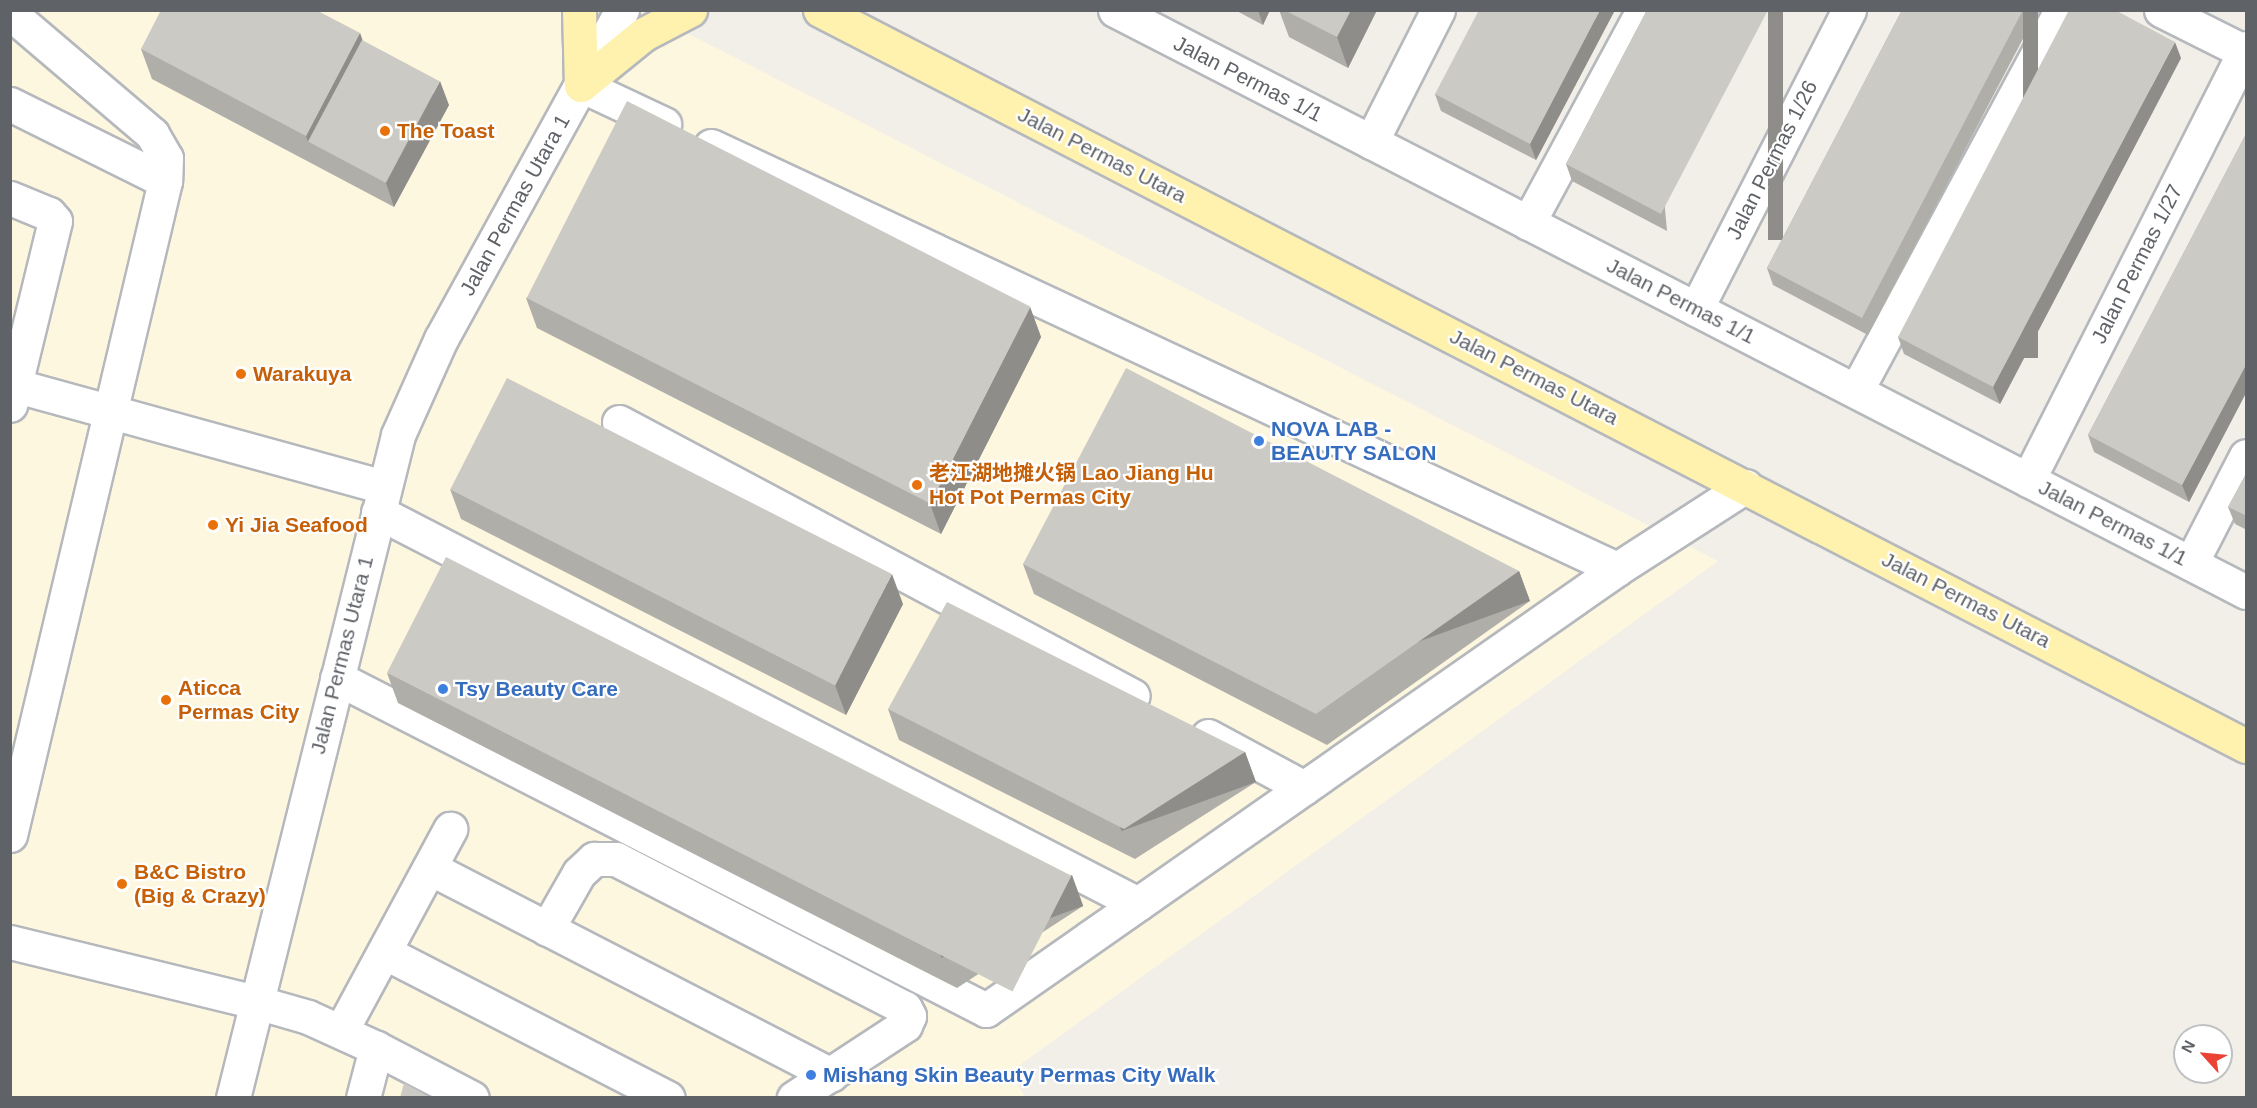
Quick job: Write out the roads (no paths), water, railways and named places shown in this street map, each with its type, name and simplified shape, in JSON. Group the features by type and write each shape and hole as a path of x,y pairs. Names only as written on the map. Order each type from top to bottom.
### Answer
{"main road":[{"path":"579,10 581,86"},
{"path":"581,86 644,34 690,10"},
{"name":"Jalan Permas Utara","path":"820,10 2247,746"}],"street":[{"name":"Jalan Permas Utara 1","path":"233,1098 398,435 441,339 622,10"},
{"name":"Jalan Permas 1/1","path":"1115,10 1148,18 1371,142 2247,592"},
{"path":"1371,142 1438,10"},
{"path":"1528,223 1643,10"},
{"name":"Jalan Permas 1/26","path":"1696,309 1849,10"},
{"path":"1856,391 2061,10"},
{"path":"2161,10 2244,57"},
{"path":"10,835 165,181 165,158 152,134 16,17"},
{"name":"Jalan Permas 1/27","path":"2028,480 2244,57"},
{"path":"581,86 1617,570"},
{"path":"10,104 165,181"},
{"path":"10,198 49,214 55,221 12,391 110,412 381,499 1138,904"},
{"path":"619,422 1304,788"},
{"path":"2191,563 2247,456"},
{"path":"337,678 986,1010 1617,570 1746,486"},
{"path":"341,1031 450,829"},
{"path":"547,929 579,873 594,859 616,859 905,1008 909,1016 905,1025 795,1098"},
{"path":"430,868 831,1075"},
{"path":"10,942 256,1002 341,1031 472,1098"},
{"path":"384,952 668,1098"},
{"path":"363,1098 376,1048"}],"place":[{"name":"The Toast","path":"385,131"},
{"name":"Warakuya","path":"241,374"},
{"name":"NOVA LAB - BEAUTY SALON","path":"1259,441"},
{"name":"老江湖地摊火锅 Lao Jiang Hu Hot Pot Permas City","path":"917,485"},
{"name":"Yi Jia Seafood","path":"213,525"},
{"name":"Tsy Beauty Care","path":"443,689"},
{"name":"Aticca Permas City","path":"166,700"},
{"name":"B&C Bistro (Big & Crazy)","path":"122,884"},
{"name":"Mishang Skin Beauty Permas City Walk","path":"811,1075"}]}
